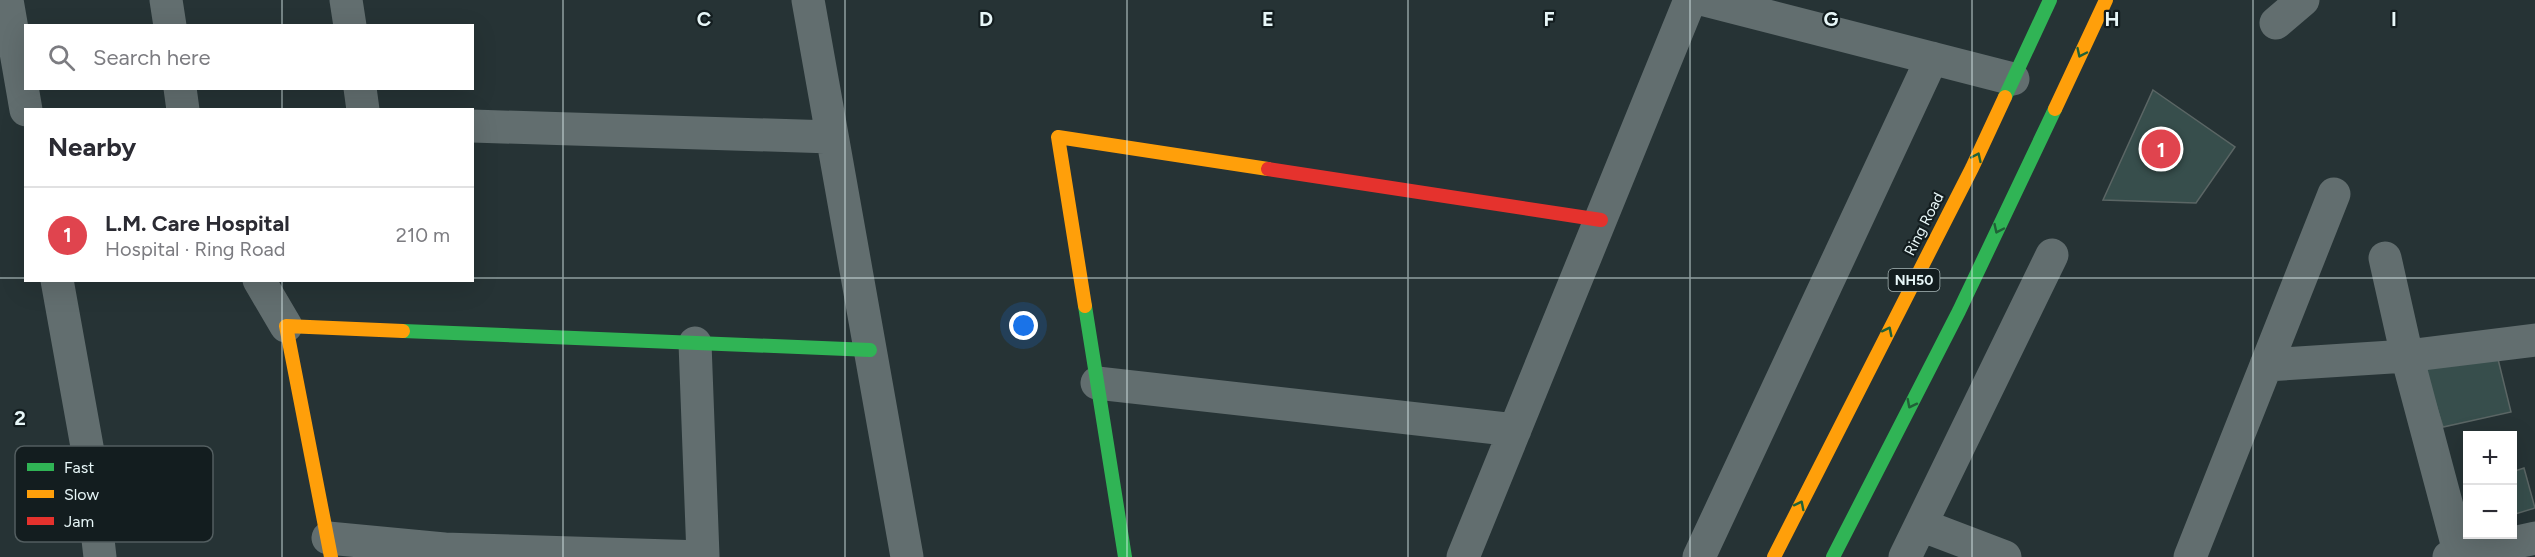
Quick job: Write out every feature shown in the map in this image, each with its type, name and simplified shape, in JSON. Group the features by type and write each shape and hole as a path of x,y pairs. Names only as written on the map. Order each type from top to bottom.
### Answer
{"main road":[{"name":"Ring Road","path":"1774,557 1971,168 2050,0"},
{"path":"1833,557 1959,311 2106,0"},
{"path":"1125,557 1058,137 1600,220"},
{"path":"329,547 285,326 870,350"}],"street":[{"path":"7,0 26,108"},
{"path":"166,0 170,24"},
{"path":"346,0 350,24"},
{"path":"808,0 907,557"},
{"path":"1463,557 1690,0"},
{"path":"2276,23 2302,0"},
{"path":"1717,2 2013,79"},
{"path":"1699,557 1932,58"},
{"path":"180,90 183,108"},
{"path":"360,90 363,108"},
{"path":"474,126 832,136"},
{"path":"2190,557 2334,194"},
{"path":"1905,557 2052,255"},
{"path":"2385,258 2454,556 2535,538"},
{"path":"57,282 87,446"},
{"path":"259,282 285,326"},
{"path":"2266,365 2408,356 2535,340"},
{"path":"329,547 444,553 703,556 695,343"},
{"path":"1097,383 1515,430"},
{"path":"1921,525 2005,557"},
{"path":"98,542 100,557"}],"building":[{"path":"2153,90 2235,147 2196,203 2103,200"},
{"path":"2497,355 2511,412 2443,427 2423,365"},
{"path":"2524,468 2535,508 2517,513 2517,485 2517,470"}],"traffic: fast":[{"path":"2005,97 2050,0"},
{"path":"1833,557 1959,311 2055,109"},
{"path":"1085,306 1125,557"},
{"path":"403,331 870,350"}],"traffic: slow":[{"path":"2055,109 2106,0"},
{"path":"1774,557 1972,168 2005,97"},
{"path":"1085,306 1058,137 1268,169"},
{"path":"331,557 286,326 403,331"}],"traffic: jam":[{"path":"1268,169 1601,220"}],"place":[{"name":"L.M. Care Hospital","path":"2161,149"}]}
